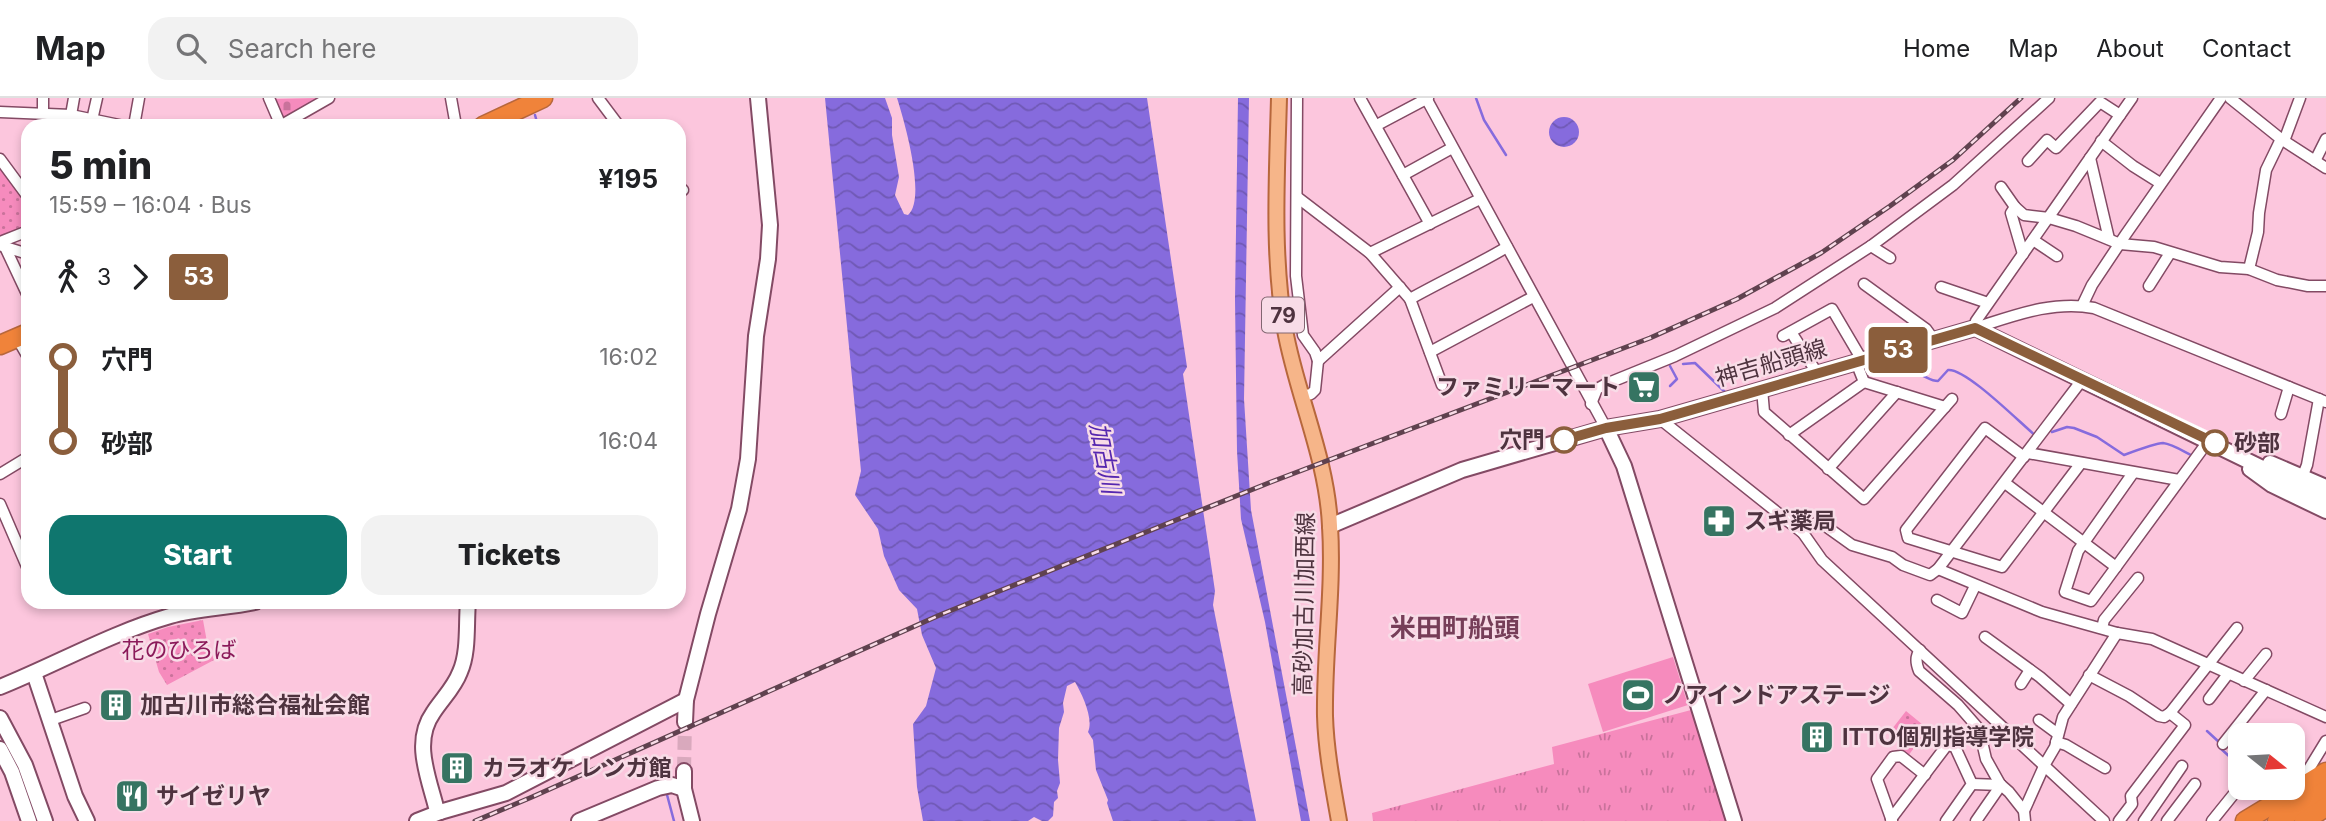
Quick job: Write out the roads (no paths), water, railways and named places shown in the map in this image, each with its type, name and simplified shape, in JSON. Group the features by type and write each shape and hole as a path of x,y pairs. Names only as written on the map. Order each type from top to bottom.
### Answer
{"highway":[{"path":"492,119 512,104 543,98"},
{"path":"2305,780 2326,772"},
{"path":"2277,821 2326,790"},
{"path":"2245,821 2274,800"},
{"path":"2304,821 2326,807"}],"main road":[{"name":"高砂加古川加西線","path":"1279,98 1276,202 1279,288 1286,333 1327,493 1331,583 1325,718 1339,821"}],"street":[{"path":"43,98 43,113"},
{"path":"70,119 74,98"},
{"path":"92,119 97,98"},
{"path":"135,119 139,98"},
{"path":"269,98 278,119"},
{"path":"293,119 329,98"},
{"path":"451,98 455,119"},
{"path":"598,98 614,119"},
{"path":"685,722 686,700 739,509 748,459 756,336 768,259 770,225 758,98"},
{"path":"1297,98 1296,276 1303,335 1318,361 1315,390 1303,396"},
{"path":"1360,98 1430,225"},
{"path":"1377,125 1427,98 1533,298 1606,428 1623,466 1734,821"},
{"path":"1591,404 1597,389 1675,356 1775,308 1871,246 1953,185 2049,98"},
{"path":"1975,328 1976,321 1988,303 2132,98"},
{"path":"2082,306 2092,285 2160,183 2221,98"},
{"path":"2249,269 2258,232 2266,170 2300,98"},
{"path":"2237,100 2282,140 2326,168"},
{"path":"2028,161 2047,140 2056,148 2085,112 2101,102 2120,115"},
{"path":"0,112 71,115 88,119"},
{"path":"2315,161 2326,139"},
{"path":"2101,141 2160,183"},
{"path":"1403,175 1452,148"},
{"path":"2090,158 2109,239"},
{"path":"0,159 21,188"},
{"path":"2001,187 2015,208 2024,215 2049,218 2076,226 2120,244 2154,247 2220,267 2249,269 2277,280 2308,286 2326,286"},
{"path":"1297,197 1370,253 1400,286 1410,299 1442,385"},
{"path":"1370,253 1480,199"},
{"path":"2015,208 2011,213 2023,254"},
{"path":"2,245 21,235"},
{"path":"2033,240 2057,256"},
{"path":"2,245 21,252"},
{"path":"2,245 21,282"},
{"path":"1871,246 1889,258"},
{"path":"1410,299 1507,247"},
{"path":"2149,286 2170,253"},
{"path":"1864,284 1926,329 1934,340"},
{"path":"1318,361 1400,286"},
{"path":"1941,286 1988,303"},
{"path":"1430,352 1533,298"},
{"path":"1975,328 2046,308 2082,306 2104,311 2323,401 2303,475"},
{"path":"1816,373 1787,334 1832,309 1859,361 1864,382"},
{"path":"1975,328 2326,499"},
{"name":"神吉船頭線","path":"1330,526 1462,470 1606,428 1660,419 1975,328"},
{"path":"1803,533 1810,525 1824,525 1852,545 1892,557 1903,565 1930,575 1938,569 2082,380"},
{"path":"1762,389 1764,412 1864,499 1949,403 1864,382"},
{"path":"1789,435 1864,382"},
{"path":"2281,414 2289,387"},
{"path":"1828,469 1897,392"},
{"path":"1660,419 1803,533 1822,560 2105,821"},
{"path":"2081,463 2002,567 1908,538 1906,530 1985,428 2026,455 2081,463 2179,480"},
{"path":"2133,473 2078,551 2065,592 2091,601 2209,440"},
{"path":"2231,452 2280,466 2326,487"},
{"path":"2231,452 2272,485 2326,511"},
{"path":"0,474 21,461"},
{"path":"2005,483 2116,567"},
{"path":"0,504 21,553"},
{"path":"1938,569 2042,612 2117,633 2152,639 2326,717"},
{"path":"2102,628 2104,620 2138,578"},
{"path":"1941,606 1962,613 1975,586"},
{"path":"0,687 138,626 201,609"},
{"path":"440,812 436,807 424,758 422,738 428,719 456,683 461,670 467,609"},
{"path":"2024,816 2071,704 2117,633"},
{"path":"2089,675 2164,717 2170,713 2206,665 2236,634"},
{"path":"1991,638 2071,704"},
{"path":"1920,650 1916,664 1919,671 1958,705 1979,729 1986,759 2024,816"},
{"path":"2244,681 2266,654"},
{"path":"2021,684 2030,670"},
{"path":"34,673 75,796 87,821"},
{"path":"2208,699 2228,674"},
{"path":"2223,744 2266,690"},
{"path":"417,821 506,793 686,700"},
{"path":"51,720 85,708"},
{"path":"2119,821 2132,804 2131,796 2185,725 2170,713"},
{"path":"0,718 24,765 45,821"},
{"path":"2039,720 2066,745 2105,768"},
{"path":"2305,773 2326,741"},
{"path":"1892,820 1947,745 1955,747 1972,784"},
{"path":"0,749 12,772 29,821"},
{"path":"1892,820 1877,779 1893,757 1901,756 1924,775"},
{"path":"684,771 684,789 692,821"},
{"path":"2150,816 2181,772"},
{"path":"1972,784 2001,785"},
{"path":"1946,821 1972,784"},
{"path":"2167,821 2195,784"},
{"path":"579,821 596,818 658,788 672,785 684,789"},
{"path":"1976,821 2001,785"},
{"path":"2213,821 2228,795"}],"water":[{"name":"加古川","path":"825,98 885,98 892,118 899,177 895,195 904,214 908,215 913,206 915,177 909,140 897,98 1147,98 1187,367 1183,374 1215,591 1213,605 1256,821 1113,821 1096,770 1093,740 1088,732 1088,714 1075,682 1067,686 1063,703 1064,712 1059,728 1060,783 1053,816 1048,821 1034,817 1028,821 923,821 917,787 913,724 926,706 936,668 922,635 917,609 899,590 884,556 878,529 855,495 861,471"},
{"path":"1238,98 1249,98 1244,399 1251,510 1310,821 1301,821 1265,622 1241,519 1237,451 1235,300"},
{"path":"1564,117 1575,121 1579,132 1575,143 1564,147 1553,143 1549,132 1553,121"}],"waterway":[{"path":"1476,98 1484,120 1506,155"},
{"path":"535,115 536,119"},
{"path":"1888,360 1899,369 1936,381 1948,370 1956,372 1993,397 2036,436"},
{"path":"1683,364 1695,363 1727,394"},
{"path":"1670,366 1677,379 1670,386"},
{"path":"2052,432 2067,427 2074,428 2097,437 2124,455 2163,443 2191,455"},
{"path":"2207,731 2228,755"},
{"path":"666,791 674,821"}],"tunnel":[{"path":"684,771 685,722"}],"railway":[{"path":"475,821 942,614 1271,482 1650,338 1737,299 1821,253 1890,206 1953,160 2021,98"}],"place":[{"name":"ファミリーマート","path":"1644,387"},
{"name":"穴門","path":"1564,440"},
{"name":"砂部","path":"2215,443"},
{"name":"スギ薬局","path":"1719,521"},
{"name":"ノアインドアステージ","path":"1638,695"},
{"name":"加古川市総合福祉会館","path":"116,705"},
{"name":"ITTO個別指導学院","path":"1817,737"},
{"name":"カラオケ レンガ館","path":"457,768"},
{"name":"サイゼリヤ","path":"132,796"}],"district":[{"name":"米田町船頭","path":"1455,627"}],"park label":[{"name":"花のひろば","path":"179,650"}]}
